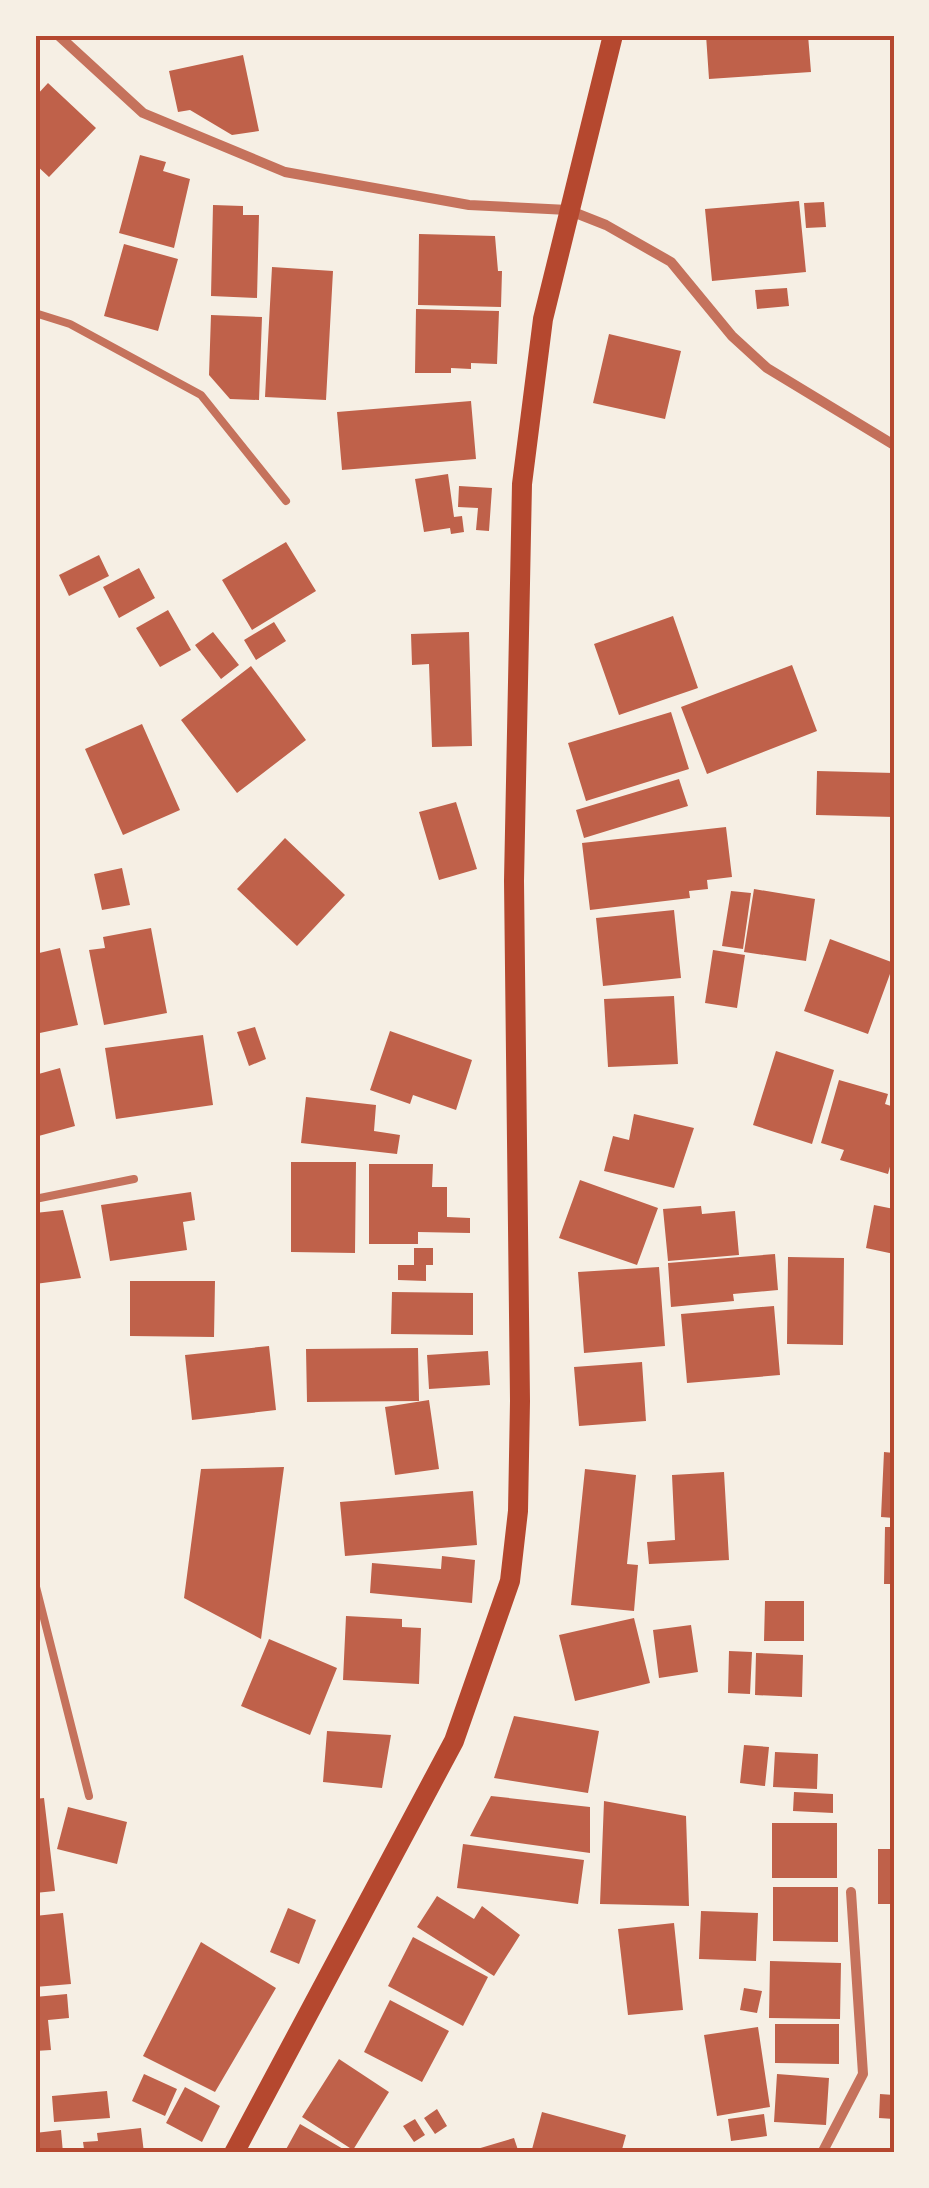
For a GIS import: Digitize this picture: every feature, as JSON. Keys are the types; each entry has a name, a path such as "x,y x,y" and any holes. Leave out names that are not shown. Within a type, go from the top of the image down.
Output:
{"main road":[{"path":"234,2153 454,1741 510,1580 518,1511 520,1402 514,881 522,484 543,319 614,35"}],"street":[{"path":"58,35 143,112 285,172 469,204 568,210 606,225 671,262 732,336 766,368 894,444"},
{"path":"822,2153 863,2074 852,1892"}],"lane":[{"path":"35,313 70,324 201,395 286,501"},
{"path":"35,1200 134,1179"},
{"path":"35,1584 89,1796"}],"building":[{"path":"706,35 808,35 811,72 709,79"},
{"path":"243,55 259,131 232,135 190,110 178,112 169,71"},
{"path":"48,83 96,128 49,177 35,164 35,97"},
{"path":"140,155 166,162 163,171 190,179 174,248 119,233"},
{"path":"799,201 806,272 712,281 705,209"},
{"path":"824,202 826,227 806,228 804,203"},
{"path":"213,205 243,206 243,215 259,215 257,298 211,296"},
{"path":"419,234 495,236 498,271 502,271 501,307 418,305"},
{"path":"124,244 178,259 158,331 104,316"},
{"path":"272,267 333,271 326,400 265,397"},
{"path":"787,288 789,306 757,309 755,290"},
{"path":"416,309 499,311 497,364 471,363 471,369 451,368 451,373 415,373"},
{"path":"211,315 262,317 259,400 230,399 209,375"},
{"path":"609,334 681,351 665,419 593,403"},
{"path":"471,401 476,459 342,470 337,412"},
{"path":"448,474 454,517 462,516 464,532 451,534 450,528 424,532 415,479"},
{"path":"459,486 492,488 489,531 476,530 478,508 458,507"},
{"path":"286,542 316,591 252,630 222,580"},
{"path":"99,555 109,576 69,596 59,575"},
{"path":"139,568 155,598 119,618 103,587"},
{"path":"168,610 191,650 160,667 136,628"},
{"path":"673,616 698,688 619,715 594,644"},
{"path":"274,622 286,641 256,660 244,640"},
{"path":"213,632 239,665 221,679 195,645"},
{"path":"469,632 472,746 432,747 429,664 412,665 411,634"},
{"path":"792,665 817,731 707,774 681,707"},
{"path":"251,666 306,740 237,793 181,720"},
{"path":"671,712 689,769 586,801 568,743"},
{"path":"142,724 180,810 123,835 85,749"},
{"path":"817,771 894,773 894,817 816,815"},
{"path":"679,779 688,806 584,838 576,810"},
{"path":"456,802 477,869 439,880 419,812"},
{"path":"726,827 732,877 707,880 708,889 689,891 690,898 590,910 582,843"},
{"path":"285,838 345,895 297,946 237,889"},
{"path":"122,868 130,905 102,910 94,874"},
{"path":"754,889 815,899 806,961 744,952"},
{"path":"731,891 751,893 743,949 722,946"},
{"path":"674,910 681,978 603,986 596,918"},
{"path":"151,928 167,1013 104,1025 89,950 105,948 103,937"},
{"path":"830,939 894,963 868,1034 804,1011"},
{"path":"60,948 78,1025 35,1034 35,954"},
{"path":"713,950 745,955 737,1008 705,1003"},
{"path":"674,996 678,1064 608,1067 604,999"},
{"path":"255,1027 266,1059 249,1066 237,1032"},
{"path":"390,1031 472,1060 456,1110 413,1095 410,1104 370,1090"},
{"path":"203,1035 213,1105 116,1119 105,1048"},
{"path":"776,1051 834,1070 812,1144 753,1125"},
{"path":"60,1068 75,1126 35,1137 35,1075"},
{"path":"839,1080 888,1094 885,1104 894,1107 894,1152 888,1174 840,1160 844,1150 821,1143"},
{"path":"306,1097 376,1105 374,1131 400,1135 397,1154 301,1143"},
{"path":"634,1114 694,1128 674,1188 604,1171 613,1136 629,1140"},
{"path":"291,1162 356,1162 355,1253 291,1252"},
{"path":"369,1164 433,1164 432,1187 447,1187 447,1217 470,1218 470,1233 418,1232 418,1244 369,1244"},
{"path":"580,1180 658,1208 637,1265 559,1238"},
{"path":"191,1192 195,1220 183,1222 187,1250 110,1261 101,1205"},
{"path":"874,1205 894,1209 894,1254 866,1248"},
{"path":"701,1206 702,1214 735,1211 739,1255 668,1261 663,1209"},
{"path":"63,1210 81,1278 35,1284 35,1213"},
{"path":"414,1248 433,1248 433,1265 426,1265 426,1281 398,1280 398,1265 414,1265"},
{"path":"775,1254 778,1290 733,1294 734,1301 671,1307 668,1263"},
{"path":"788,1257 844,1258 843,1345 787,1344"},
{"path":"659,1267 665,1346 584,1353 578,1272"},
{"path":"130,1281 215,1281 214,1337 130,1336"},
{"path":"392,1292 473,1293 473,1335 391,1334"},
{"path":"774,1306 780,1375 687,1383 681,1314"},
{"path":"269,1346 276,1410 192,1420 185,1355"},
{"path":"418,1348 419,1401 307,1402 306,1349"},
{"path":"488,1351 490,1385 429,1389 427,1355"},
{"path":"642,1362 646,1421 579,1426 574,1367"},
{"path":"429,1400 439,1469 395,1475 385,1407"},
{"path":"884,1452 894,1453 894,1518 881,1517"},
{"path":"284,1467 261,1639 184,1598 201,1469"},
{"path":"585,1469 636,1475 627,1564 638,1565 634,1611 571,1605"},
{"path":"724,1472 729,1560 649,1564 647,1542 675,1540 672,1475"},
{"path":"473,1491 477,1545 345,1556 340,1502"},
{"path":"885,1527 894,1527 894,1584 884,1584"},
{"path":"442,1556 475,1560 472,1603 370,1593 372,1563 441,1569"},
{"path":"765,1601 804,1601 804,1641 764,1641"},
{"path":"346,1616 402,1619 402,1627 421,1628 419,1684 343,1680"},
{"path":"634,1618 650,1683 575,1701 559,1635"},
{"path":"691,1625 698,1672 659,1678 653,1630"},
{"path":"269,1639 337,1668 310,1735 241,1706"},
{"path":"729,1651 752,1652 750,1694 728,1693"},
{"path":"756,1653 803,1655 802,1697 755,1695"},
{"path":"514,1716 599,1731 588,1793 494,1778"},
{"path":"327,1731 391,1735 382,1788 323,1782"},
{"path":"744,1745 769,1747 765,1786 740,1783"},
{"path":"775,1752 818,1754 817,1789 773,1787"},
{"path":"794,1792 833,1794 833,1813 793,1811"},
{"path":"491,1796 590,1807 590,1853 470,1836"},
{"path":"44,1798 55,1891 35,1893 35,1799"},
{"path":"604,1801 686,1816 689,1906 600,1904"},
{"path":"68,1807 127,1822 117,1864 57,1849"},
{"path":"772,1823 837,1823 837,1878 772,1878"},
{"path":"463,1844 584,1860 578,1904 457,1888"},
{"path":"878,1849 894,1849 894,1904 878,1904"},
{"path":"773,1887 838,1887 838,1942 773,1941"},
{"path":"437,1896 474,1919 482,1906 520,1935 494,1976 417,1927"},
{"path":"288,1908 316,1920 299,1964 270,1952"},
{"path":"701,1911 758,1913 756,1961 699,1959"},
{"path":"63,1913 71,1984 35,1987 35,1916"},
{"path":"674,1923 683,2010 628,2015 618,1929"},
{"path":"413,1937 488,1977 463,2026 388,1986"},
{"path":"201,1942 276,1988 215,2092 143,2056"},
{"path":"770,1961 841,1963 840,2019 769,2018"},
{"path":"744,1988 762,1991 757,2013 740,2010"},
{"path":"67,1994 69,2018 48,2020 51,2050 35,2051 35,1997"},
{"path":"390,2000 449,2031 422,2082 364,2052"},
{"path":"775,2024 839,2024 839,2064 775,2063"},
{"path":"758,2027 770,2107 717,2116 704,2035"},
{"path":"339,2059 389,2092 353,2150 302,2117"},
{"path":"144,2074 177,2089 165,2116 132,2101"},
{"path":"777,2074 829,2078 826,2125 774,2122"},
{"path":"185,2087 220,2106 202,2142 166,2123"},
{"path":"107,2091 110,2118 54,2122 52,2096"},
{"path":"880,2094 894,2095 894,2119 879,2118"},
{"path":"437,2109 447,2126 435,2134 424,2118"},
{"path":"542,2112 626,2135 621,2153 531,2153"},
{"path":"764,2114 767,2136 731,2141 728,2119"},
{"path":"415,2119 425,2135 414,2142 403,2126"},
{"path":"300,2124 350,2153 284,2153"},
{"path":"141,2128 144,2153 70,2153 84,2149 83,2142 98,2141 97,2133"},
{"path":"61,2130 63,2153 35,2153 35,2133"},
{"path":"514,2138 519,2153 467,2153 467,2152"}]}
